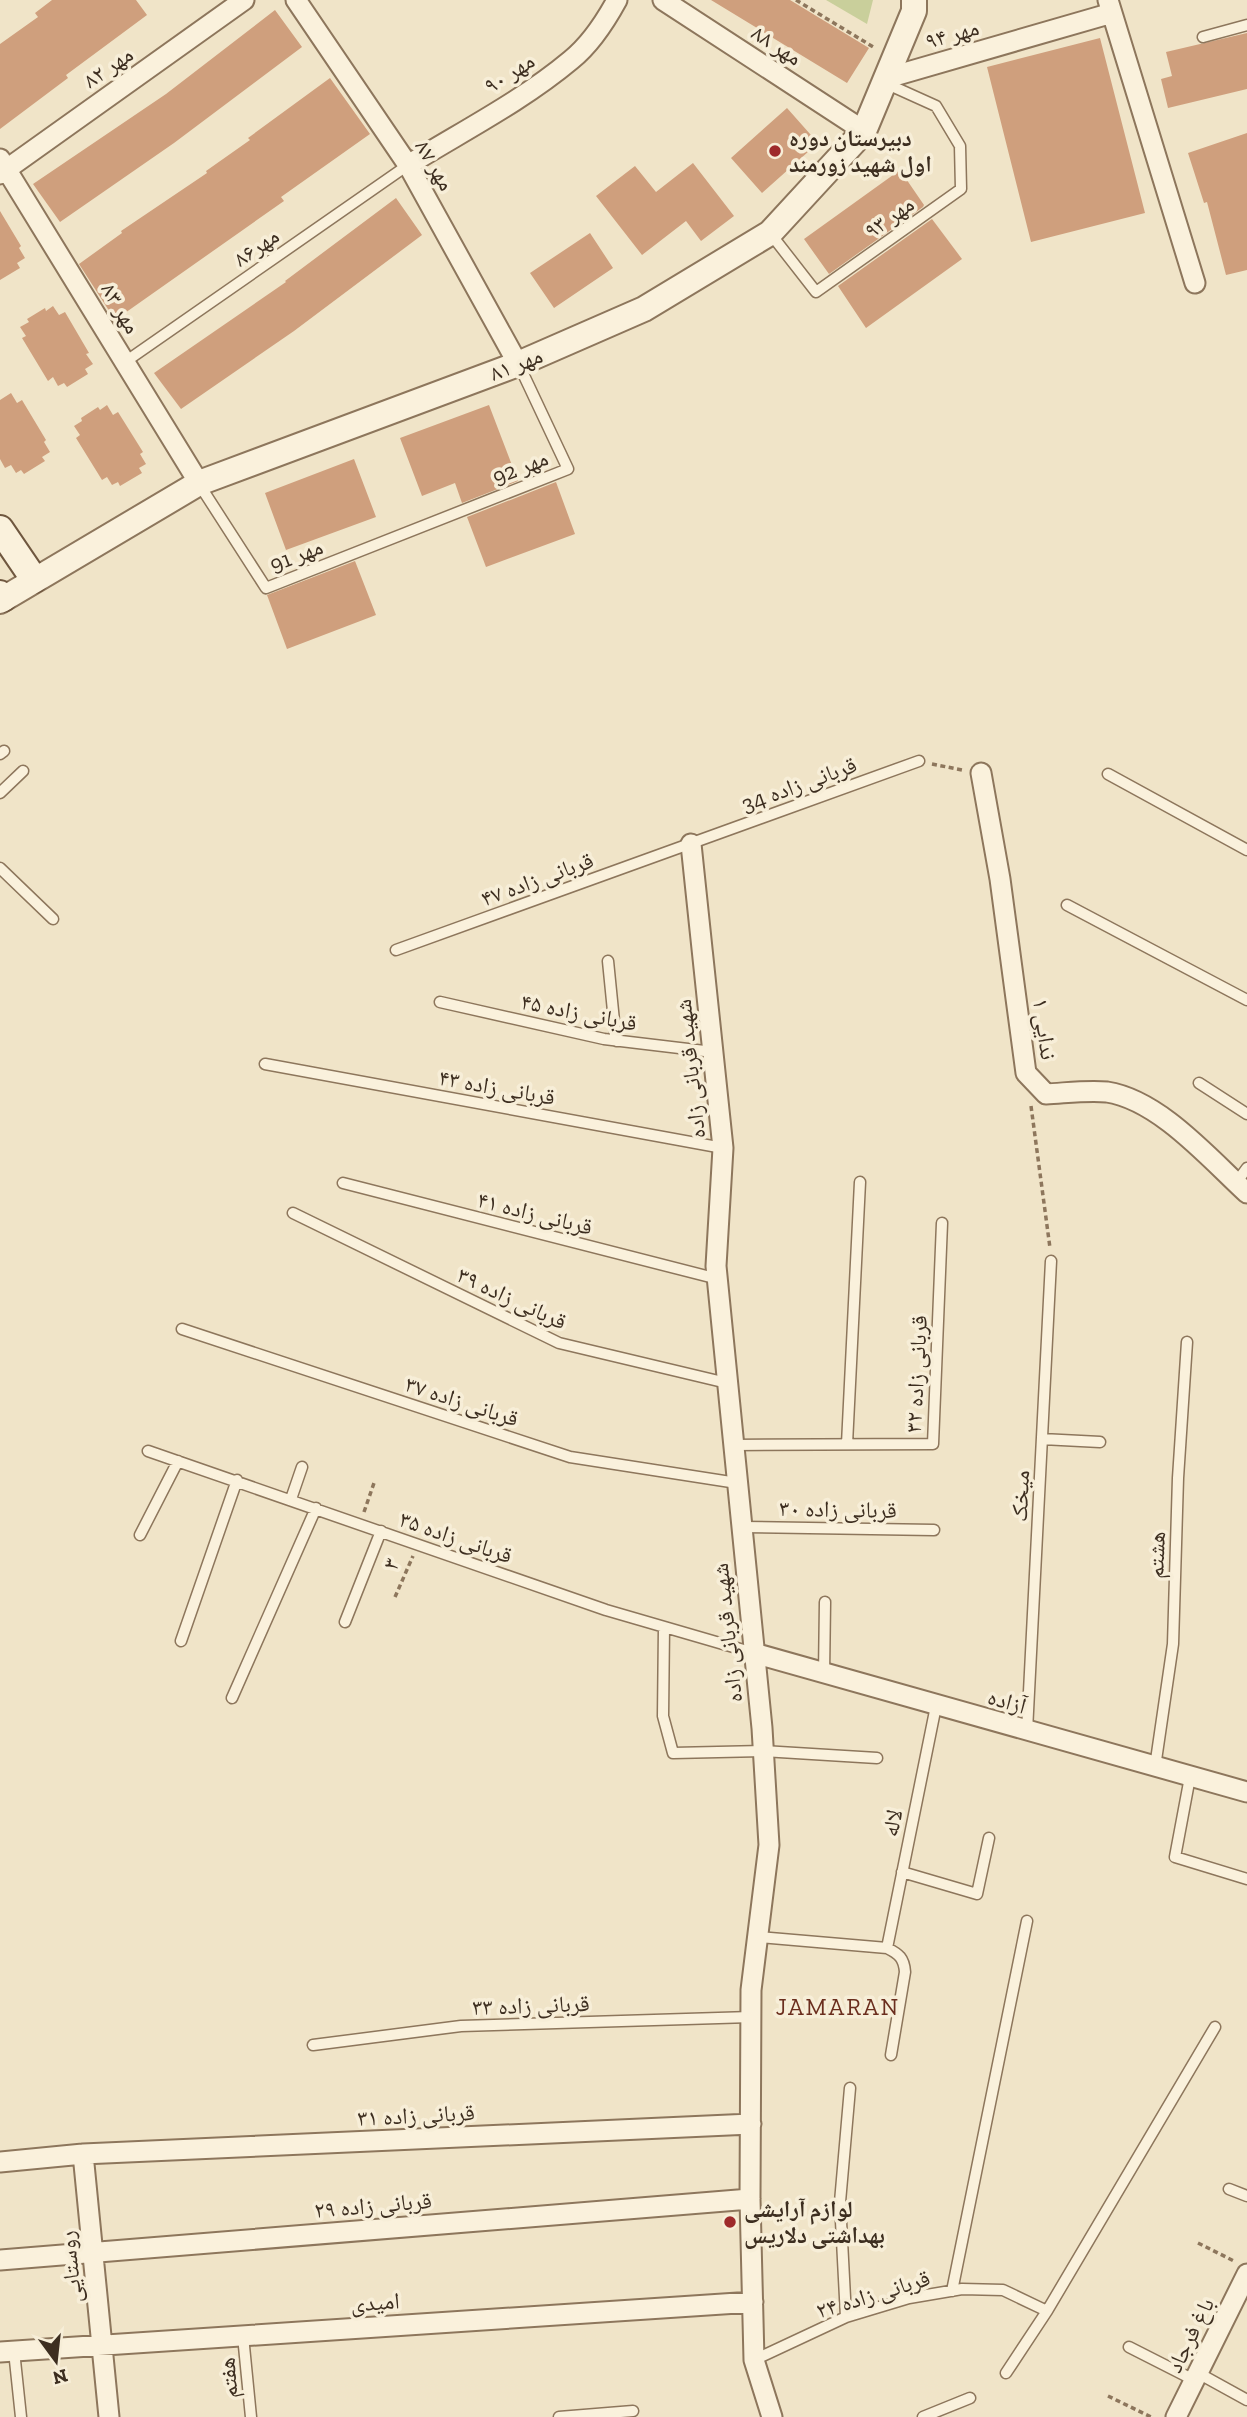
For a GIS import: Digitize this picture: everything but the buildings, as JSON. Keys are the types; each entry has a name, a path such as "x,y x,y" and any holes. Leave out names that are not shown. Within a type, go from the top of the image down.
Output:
{"main road":[{"path":"0,529 34,579"}],"street":[{"name":"مهر ۸۲","path":"3,167 244,0"},
{"name":"مهر ۸۷","path":"296,0 408,165 518,364"},
{"name":"مهر ۹۰","path":"408,165 534,87 573,59 602,26 617,0"},
{"name":"مهر ۸۸","path":"663,0 864,131"},
{"name":"مهر ۸۱","path":"1,597 199,483 518,364 644,309 770,233 864,131 914,11 914,0"},
{"name":"مهر ۹۴","path":"886,80 1110,7"},
{"path":"1110,7 1195,283"},
{"name":"مهر ۸۳","path":"3,167 199,483"},
{"name":"ندایی ۱","path":"981,773 1000,879 1026,1073 1046,1094 1107,1092 1142,1104 1243,1181"},
{"name":"شهید قربانی زاده","path":"691,844 723,1148 716,1266 763,1751 769,1844 751,1990 750,2199 754,2360 772,2417"},
{"name":"آزاده","path":"754,1653 1247,1792"},
{"name":"قربانی زاده ۳۱","path":"0,2162 83,2154 751,2124"},
{"name":"روستایی","path":"83,2154 109,2417"},
{"name":"قربانی زاده ۲۹","path":"0,2260 750,2199"},
{"name":"باغ فرجاد","path":"1176,2417 1196,2376 1241,2303 1241,2268"},
{"name":"امیدی","path":"7,2351 753,2302"}],"lane":[{"path":"1203,37 1247,25"},
{"name":"مهر ۹۳","path":"770,233 816,292 961,189 960,146 936,106 886,80"},
{"name":"مهر۸۶","path":"125,362 408,165"},
{"name":"مهر 92","path":"417,528 568,469 518,364"},
{"name":"مهر 91","path":"199,483 266,588 417,528"},
{"name":"قربانی زاده 34","path":"691,844 919,761"},
{"path":"0,793 23,771"},
{"path":"1108,774 1247,849"},
{"name":"قربانی زاده ۴۷","path":"396,950 691,844"},
{"path":"0,868 53,919"},
{"path":"1068,905 1247,1000"},
{"path":"608,961 616,1041"},
{"name":"قربانی زاده ۴۵","path":"440,1002 616,1041 713,1052"},
{"name":"قربانی زاده ۴۳","path":"265,1064 723,1148"},
{"path":"1199,1083 1247,1115"},
{"path":"847,1444 860,1182"},
{"name":"قربانی زاده ۴۱","path":"343,1183 718,1279"},
{"name":"قربانی زاده ۳۹","path":"293,1213 559,1343 727,1383"},
{"name":"قربانی زاده ۳۲","path":"733,1445 933,1444 942,1223"},
{"name":"میخک","path":"1027,1732 1051,1261"},
{"name":"قربانی زاده ۳۷","path":"182,1329 570,1457 737,1483"},
{"name":"هشتم","path":"1154,1767 1173,1644 1178,1478 1187,1342"},
{"path":"1042,1439 1100,1442"},
{"name":"قربانی زاده ۳۵","path":"148,1451 606,1610 754,1653"},
{"path":"140,1535 178,1461"},
{"path":"290,1499 302,1467"},
{"path":"181,1641 237,1480"},
{"path":"232,1698 316,1508"},
{"name":"قربانی زاده ۳۰","path":"741,1527 934,1530"},
{"path":"345,1622 381,1531"},
{"path":"824,1674 825,1602"},
{"path":"664,1627 663,1716 673,1753 763,1751 877,1758"},
{"name":"لاله","path":"887,1948 936,1706"},
{"path":"1190,1777 1175,1857 1247,1879"},
{"path":"902,1872 977,1894 989,1838"},
{"path":"952,2291 1027,1921"},
{"path":"758,1937 887,1948 898,1954 904,1962 905,1972 891,2055"},
{"name":"قربانی زاده ۳۳","path":"313,2045 461,2026 751,2017"},
{"path":"1006,2373 1047,2311 1214,2027"},
{"path":"846,2318 840,2202 849,2088"},
{"path":"1229,2189 1247,2196"},
{"name":"قربانی زاده ۲۴","path":"754,2360 846,2318 909,2298 952,2291 1003,2290 1047,2311"},
{"name":"هفتم","path":"243,2336 251,2417"},
{"path":"1129,2347 1247,2400"},
{"path":"7,2351 21,2417"},
{"path":"923,2417 970,2398"},
{"path":"559,2417 633,2411"}],"path":[{"path":"798,1 884,53"},
{"path":"919,761 981,773"},
{"path":"1026,1073 1051,1261"},
{"path":"360,1524 373,1483"},
{"name":"۳","path":"395,1597 418,1544"},
{"path":"1198,2243 1241,2268"},
{"path":"1108,2396 1151,2417"}],"green space":[{"path":"826,0 873,0 867,24"}],"place":[{"name":"دبیرستان دوره اول شهید زورمند","path":"775,151"},
{"name":"لوازم آرایشی بهداشتی دلاریس","path":"730,2222"}],"district":[{"name":"JAMARAN","path":"838,2007"}]}
